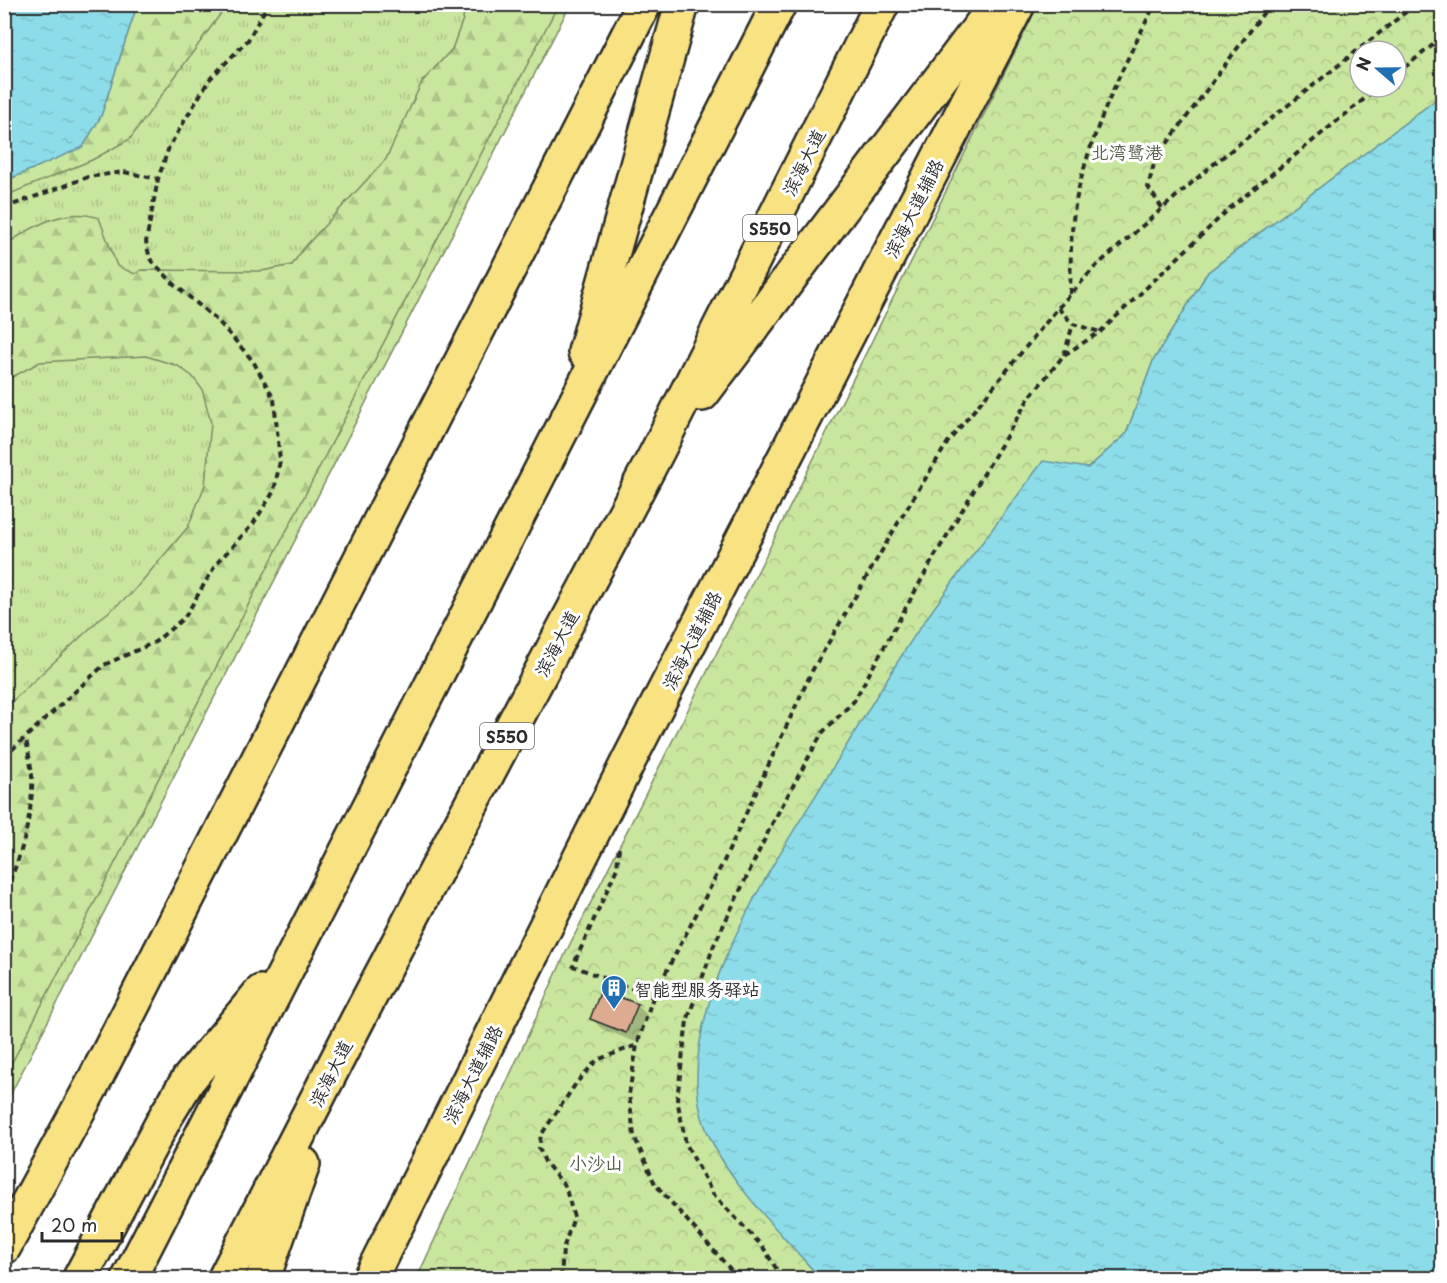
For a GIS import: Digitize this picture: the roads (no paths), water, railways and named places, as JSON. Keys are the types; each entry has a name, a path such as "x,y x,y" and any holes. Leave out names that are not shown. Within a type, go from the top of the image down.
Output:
{"main road":[{"path":"4,1247 91,1087 644,4"},
{"path":"563,428 622,226 682,4"},
{"path":"132,1274 779,4"},
{"name":"滨海大道","path":"225,1278 357,1021 657,452 882,4"},
{"path":"657,452 927,100 997,4"},
{"name":"滨海大道辅路","path":"370,1278 623,771 1018,4"},
{"path":"80,1278 166,1116 188,1080 278,971 310,925"},
{"path":"263,1278 338,1064 357,1021"}],"water":[{"path":"5,4 137,5 101,116 83,147 5,181"},
{"path":"1442,95 1442,1278 820,1278 736,1181 710,1138 702,1117 697,1075 702,1030 715,984 734,938 757,893 915,635 1043,461 1088,468 1126,434 1153,361 1208,272"}],"place":[{"name":"智能型服务驿站","path":"614,1011"}],"park label":[{"name":"北湾鹭港","path":"1127,151"},
{"name":"小沙山","path":"596,1162"}]}
